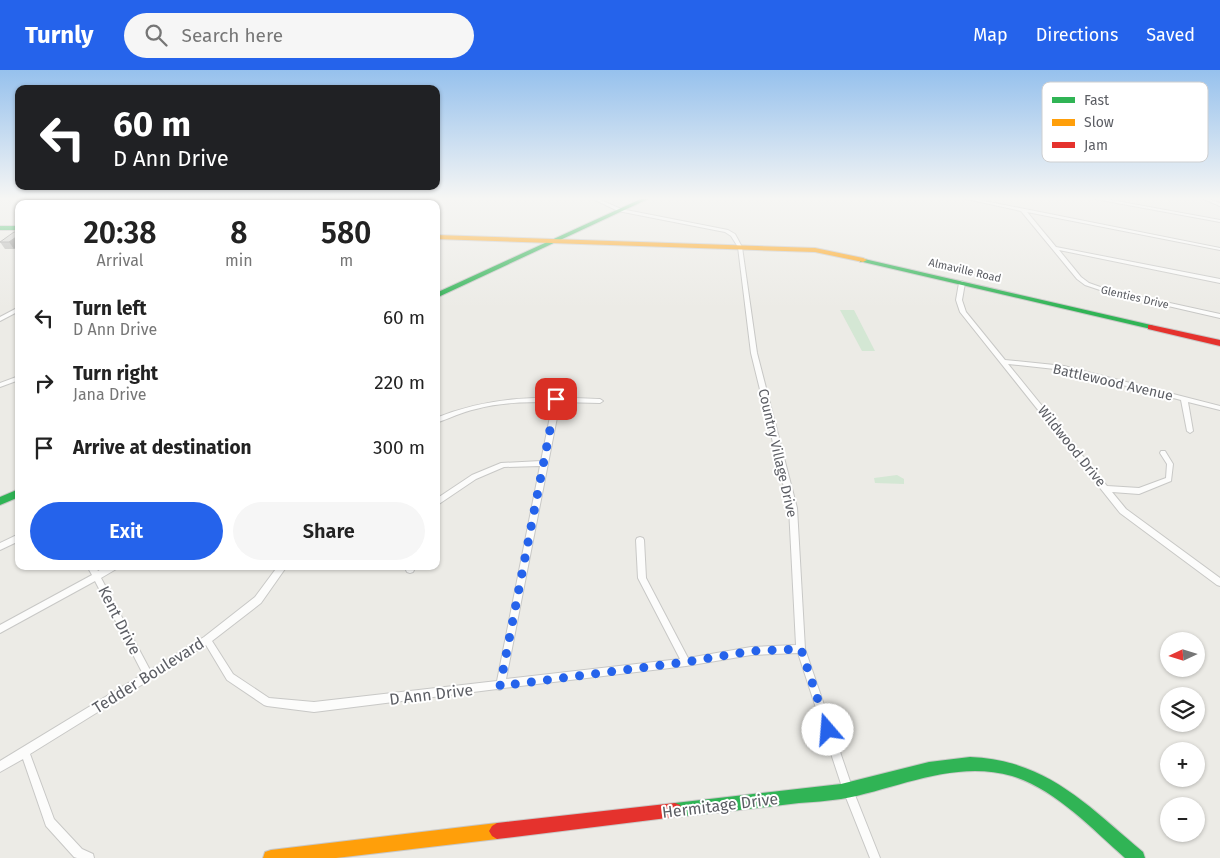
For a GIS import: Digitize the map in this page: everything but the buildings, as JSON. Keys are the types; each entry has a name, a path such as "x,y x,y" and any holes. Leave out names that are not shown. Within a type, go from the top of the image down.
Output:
{"street":[{"path":"440,294 566,235"},
{"path":"732,235 740,246"},
{"name":"Glenties Drive","path":"1043,235 1079,278 1095,288 1220,316"},
{"path":"1148,235 1220,249"},
{"name":"Almaville Road","path":"440,237 815,250 962,282 1220,343"},
{"name":"Country Village Drive","path":"740,246 754,353 793,508 801,649 848,790 875,858"},
{"path":"1054,248 1220,281"},
{"name":"Wildwood Drive","path":"962,282 959,300 963,312 1123,511 1220,582"},
{"path":"0,319 15,311"},
{"name":"Battlewood Avenue","path":"1004,362 1064,368 1220,408"},
{"path":"0,385 15,379"},
{"path":"500,686 556,399"},
{"path":"440,419 453,413 497,401 556,399 600,401"},
{"path":"1184,399 1190,431"},
{"path":"1107,489 1140,491 1169,480 1170,464 1164,453"},
{"path":"440,500 474,477 503,464 544,463"},
{"path":"0,501 15,494"},
{"path":"0,547 15,540"},
{"path":"640,540 642,578 686,662"},
{"name":"Kent Drive","path":"93,570 148,675"},
{"path":"0,629 108,570"},
{"name":"Tedder Boulevard","path":"0,767 207,640 258,600 280,570"},
{"name":"D Ann Drive","path":"207,640 230,677 267,702 314,707 500,686 686,662 752,651 801,649"},
{"path":"25,752 50,822 78,853 89,858"},
{"name":"Hermitage Drive","path":"271,858 347,853 848,790 933,769 985,763 1012,768 1052,789 1137,858"}],"green space":[{"path":"840,310 854,310 875,351 862,351"},
{"path":"897,475 904,479 904,484 875,483 874,478"}],"traffic: fast":[{"path":"440,294 568,235"},
{"path":"863,260 1151,327"},
{"path":"0,501 15,495"},
{"path":"675,810 848,790 929,769 949,766 990,765 1011,769 1045,784 1078,807 1137,858"}],"traffic: slow":[{"path":"440,237 815,250 863,260"},
{"path":"271,858 497,831"}],"traffic: jam":[{"path":"1151,327 1220,343"},
{"path":"497,831 675,810"}],"route":[{"path":"556,399 500,686 686,662 752,651 801,649 828,730"}]}
